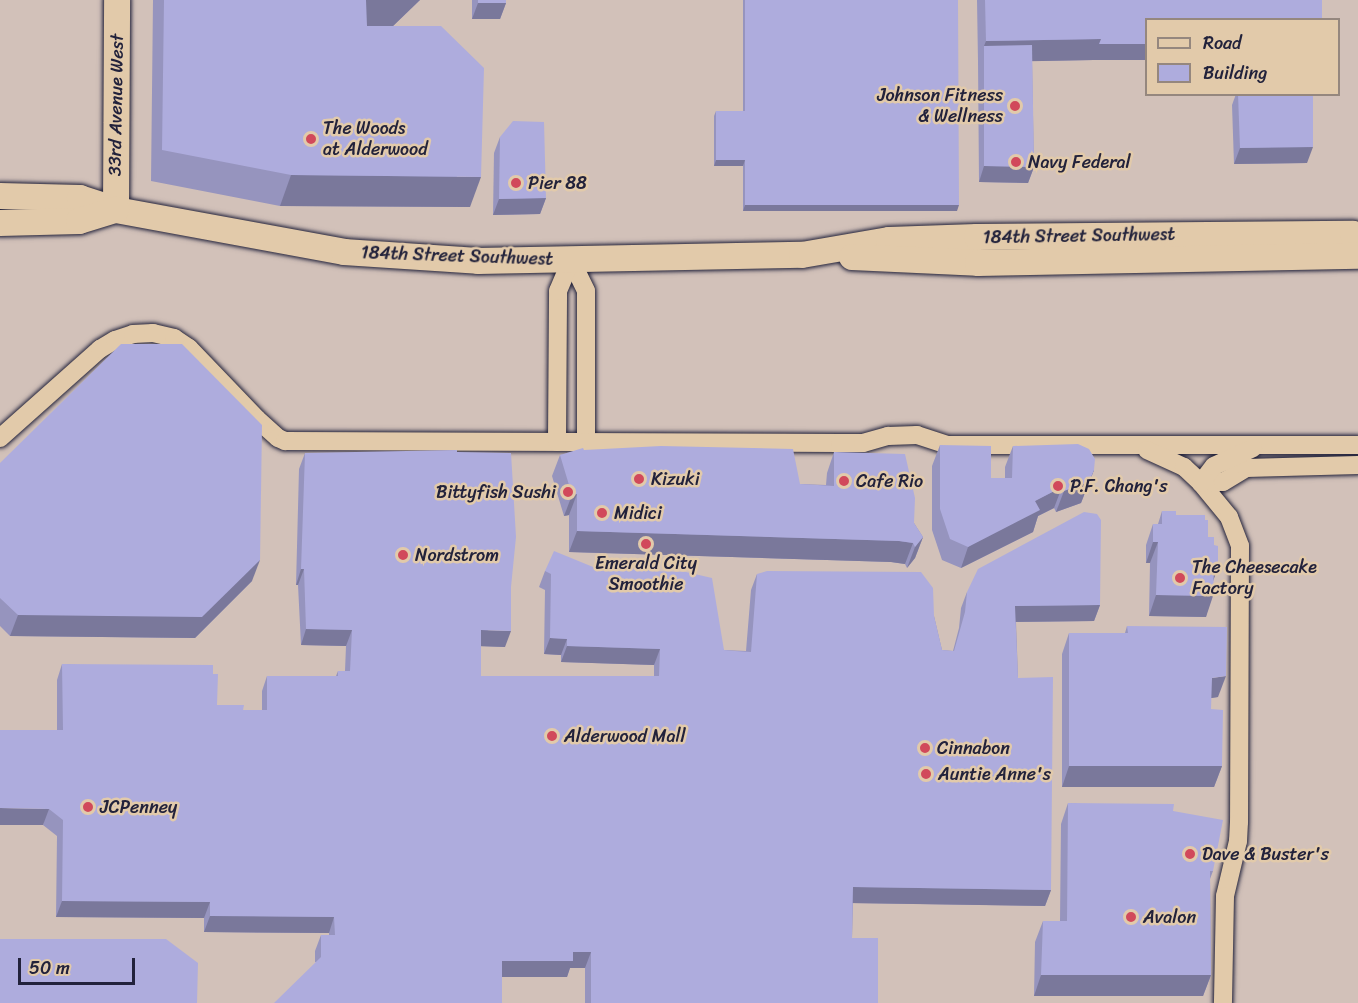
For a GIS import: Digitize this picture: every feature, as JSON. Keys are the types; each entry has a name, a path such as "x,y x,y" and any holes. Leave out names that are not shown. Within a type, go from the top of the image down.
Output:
{"main road":[{"name":"33rd Avenue West","path":"116,210 117,0"},
{"name":"184th Street Southwest","path":"0,196 80,198 116,210 344,252 478,261 802,255 978,263 1358,256"},
{"name":"184th Street Southwest","path":"0,223 79,221 116,210"},
{"name":"184th Street Southwest","path":"802,255 890,240 1341,234 1358,236"},
{"path":"978,263 990,250 1032,249 1040,237 1052,249 1075,250 1096,261"}],"street":[{"path":"570,260 586,291 586,442"},
{"path":"557,442 558,291 570,260"},
{"path":"0,438 100,350 116,340 133,334 153,333 174,338 189,348 257,419 278,438 285,441 863,443 888,436 917,435 948,444 1138,447 1358,445"},
{"path":"1202,483 1214,466 1260,445"},
{"path":"1138,447 1184,467 1202,483 1229,517 1240,546 1239,822 1226,896 1223,1003"},
{"path":"1202,483 1223,482 1246,468 1358,465"}],"building":[{"name":"The Woods at Alderwood","path":"164,0 366,0 367,26 441,26 484,68 481,177 291,175 162,150"},
{"path":"478,0 506,0 506,3 478,3"},
{"path":"745,0 958,0 959,205 745,205 745,160 716,160 716,111 745,111"},
{"path":"985,0 1101,0 1101,39 986,41"},
{"path":"1101,0 1322,0 1322,18 1145,18 1145,44 1099,44"},
{"path":"1032,45 1034,167 984,166 984,46"},
{"path":"1238,96 1313,96 1313,147 1240,148"},
{"name":"Pier 88","path":"513,121 544,122 546,198 499,199 500,137"},
{"path":"121,344 182,344 262,425 260,560 202,617 18,615 0,598 0,463"},
{"path":"1078,444 1089,449 1095,459 1094,470 1089,482 1064,491 1062,487 1035,501 1040,510 968,547 950,539 940,509 940,445 991,446 991,478 1012,478 1013,446"},
{"path":"661,446 793,449 800,484 834,486 834,452 905,454 915,498 914,523 923,537 915,547 913,543 899,541 577,531 577,494 572,495 560,455 583,448 584,450"},
{"name":"Alderwood Mall","path":"457,450 457,452 511,453 516,537 511,587 511,631 481,630 481,676 659,676 660,649 567,646 567,639 550,638 551,574 545,571 554,551 598,569 649,567 649,571 686,572 712,578 724,650 751,652 757,574 767,571 921,572 933,588 934,616 942,650 954,651 965,612 967,592 978,569 1084,512 1097,514 1101,520 1100,605 1015,606 1018,678 1053,677 1051,890 853,887 852,938 878,938 878,1003 591,1003 591,952 573,952 573,961 502,961 502,1003 274,1003 321,957 321,935 335,935 334,917 210,916 210,902 62,901 63,820 49,809 0,808 0,730 63,730 62,664 213,665 213,674 218,674 217,705 244,705 243,710 267,710 267,676 338,676 338,671 350,671 352,630 306,629 304,569 301,569 305,453"},
{"name":"The Cheesecake Factory","path":"1162,511 1176,511 1176,515 1205,515 1205,520 1208,520 1208,537 1214,537 1214,545 1218,546 1218,568 1214,568 1213,596 1156,595 1158,542 1153,542 1153,524 1162,524"},
{"path":"1127,626 1227,627 1226,676 1212,678 1211,709 1223,710 1222,766 1069,766 1069,633 1128,633"},
{"name":"Avalon","path":"1068,803 1174,804 1173,811 1223,820 1213,871 1210,871 1211,975 1041,975 1043,921 1067,921"},
{"path":"0,939 166,939 198,963 197,1003 0,1003"}],"place":[{"name":"Johnson Fitness & Wellness","path":"1015,106"},
{"name":"The Woods at Alderwood","path":"311,139"},
{"name":"Navy Federal","path":"1016,162"},
{"name":"Pier 88","path":"516,183"},
{"name":"Kizuki","path":"639,479"},
{"name":"Cafe Rio","path":"844,481"},
{"name":"P.F. Chang's","path":"1058,486"},
{"name":"Bittyfish Sushi","path":"568,492"},
{"name":"Midici","path":"602,513"},
{"name":"Emerald City Smoothie","path":"646,544"},
{"name":"Nordstrom","path":"403,555"},
{"name":"The Cheesecake Factory","path":"1180,578"},
{"name":"Alderwood Mall","path":"552,736"},
{"name":"Cinnabon","path":"925,748"},
{"name":"Auntie Anne's","path":"926,774"},
{"name":"JCPenney","path":"88,807"},
{"name":"Dave & Buster's","path":"1190,854"},
{"name":"Avalon","path":"1131,917"}]}
